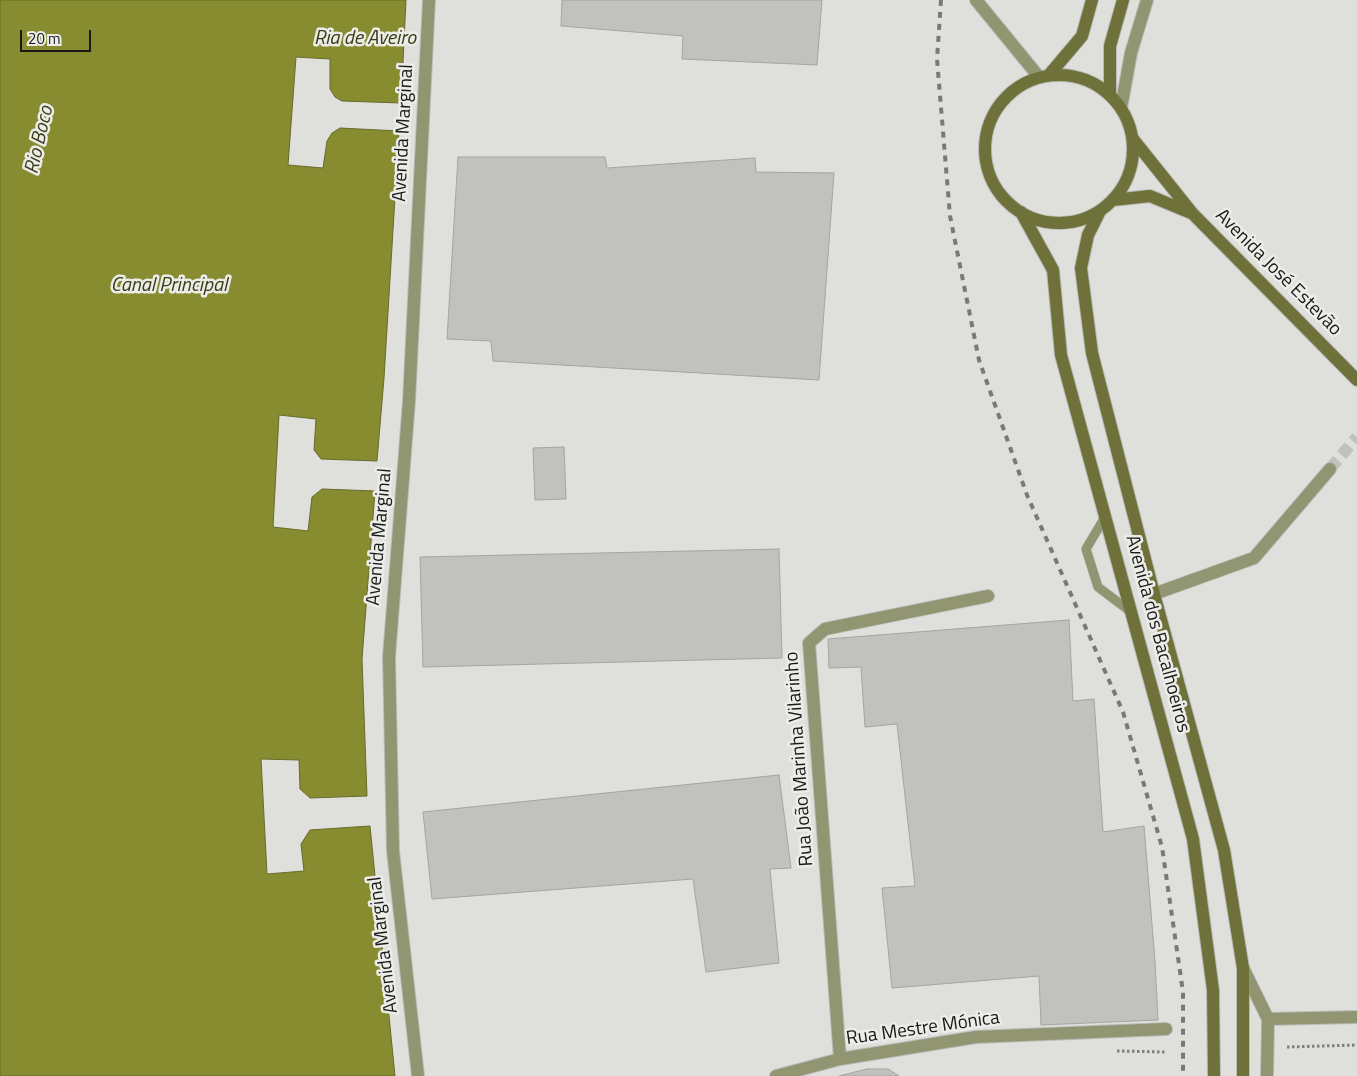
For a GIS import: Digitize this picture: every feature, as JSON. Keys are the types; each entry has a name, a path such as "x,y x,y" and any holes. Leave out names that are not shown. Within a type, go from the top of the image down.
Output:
{"main road":[{"name":"Avenida dos Bacalhoeiros","path":"1044,76 1082,36 1092,0"},
{"path":"1110,95 1110,46 1123,0"},
{"name":"Avenida dos Bacalhoeiros","path":"1065,74 1082,78 1098,85 1110,95 1121,108 1129,122 1133,138 1130,172 1123,187 1113,200 1100,211 1085,218 1069,222 1052,223 1036,220 1008,202 998,190 990,175 985,159 985,142 988,126 995,110 1005,97 1018,86 1044,76 1065,74"},
{"name":"Avenida José Estevão","path":"1133,138 1193,214 1357,380"},
{"path":"1113,200 1150,196 1193,214"},
{"name":"Avenida dos Bacalhoeiros","path":"1100,211 1088,235 1081,268 1092,353 1154,594 1224,850 1243,968 1243,1076"},
{"name":"Avenida dos Bacalhoeiros","path":"1021,212 1053,270 1061,354 1193,839 1213,990 1214,1076"}],"street":[{"name":"Avenida Marginal","path":"418,1076 392,851 389,658 409,401 429,0"},
{"path":"976,0 1044,76"},
{"path":"1121,108 1131,53 1147,0"},
{"path":"1154,594 1254,558 1330,469"},
{"name":"Rua João Marinha Vilarinho","path":"840,1059 809,643 825,629 988,596"},
{"path":"1243,968 1268,1019 1267,1076"},
{"path":"1268,1019 1357,1017"},
{"name":"Rua Mestre Mónica","path":"776,1076 840,1059 976,1037 1166,1029"}],"lane":[{"path":"1105,516 1086,549 1098,587 1131,612"}],"path":[{"path":"1287,1047 1357,1045"}],"water":[{"name":"Canal Principal","path":"0,0 406,0 401,103 342,101 335,97 330,89 330,59 296,57 288,165 323,168 327,141 332,133 340,128 399,131 377,461 321,459 314,450 316,419 279,415 273,527 308,531 312,497 322,489 375,491 362,659 367,796 310,798 300,789 299,760 261,759 267,874 304,871 301,844 310,830 370,826 395,1076 0,1076"}],"building":[{"path":"562,0 822,0 817,65 682,59 683,36 561,26"},
{"path":"458,157 605,157 607,168 755,158 756,172 834,173 819,380 493,361 491,341 447,339"},
{"path":"564,447 566,499 535,500 533,448"},
{"path":"779,549 782,658 423,667 420,557"},
{"path":"1069,620 1073,701 1094,699 1103,832 1144,826 1158,1020 1041,1025 1039,976 892,988 882,888 915,886 897,724 865,727 861,667 829,668 828,639"},
{"path":"779,775 791,868 770,869 779,963 706,972 693,879 432,899 423,812"},
{"path":"867,1069 888,1069 899,1076 839,1076"}],"tunnel":[{"path":"1330,469 1357,437"}],"railway":[{"path":"941,0 937,59 950,216 979,360 1027,495 1123,712 1162,847 1183,992 1183,1076"}],"water label":[{"name":"Ria de Aveiro","path":"365,39"},
{"name":"Rio Boco","path":"40,140"}]}
